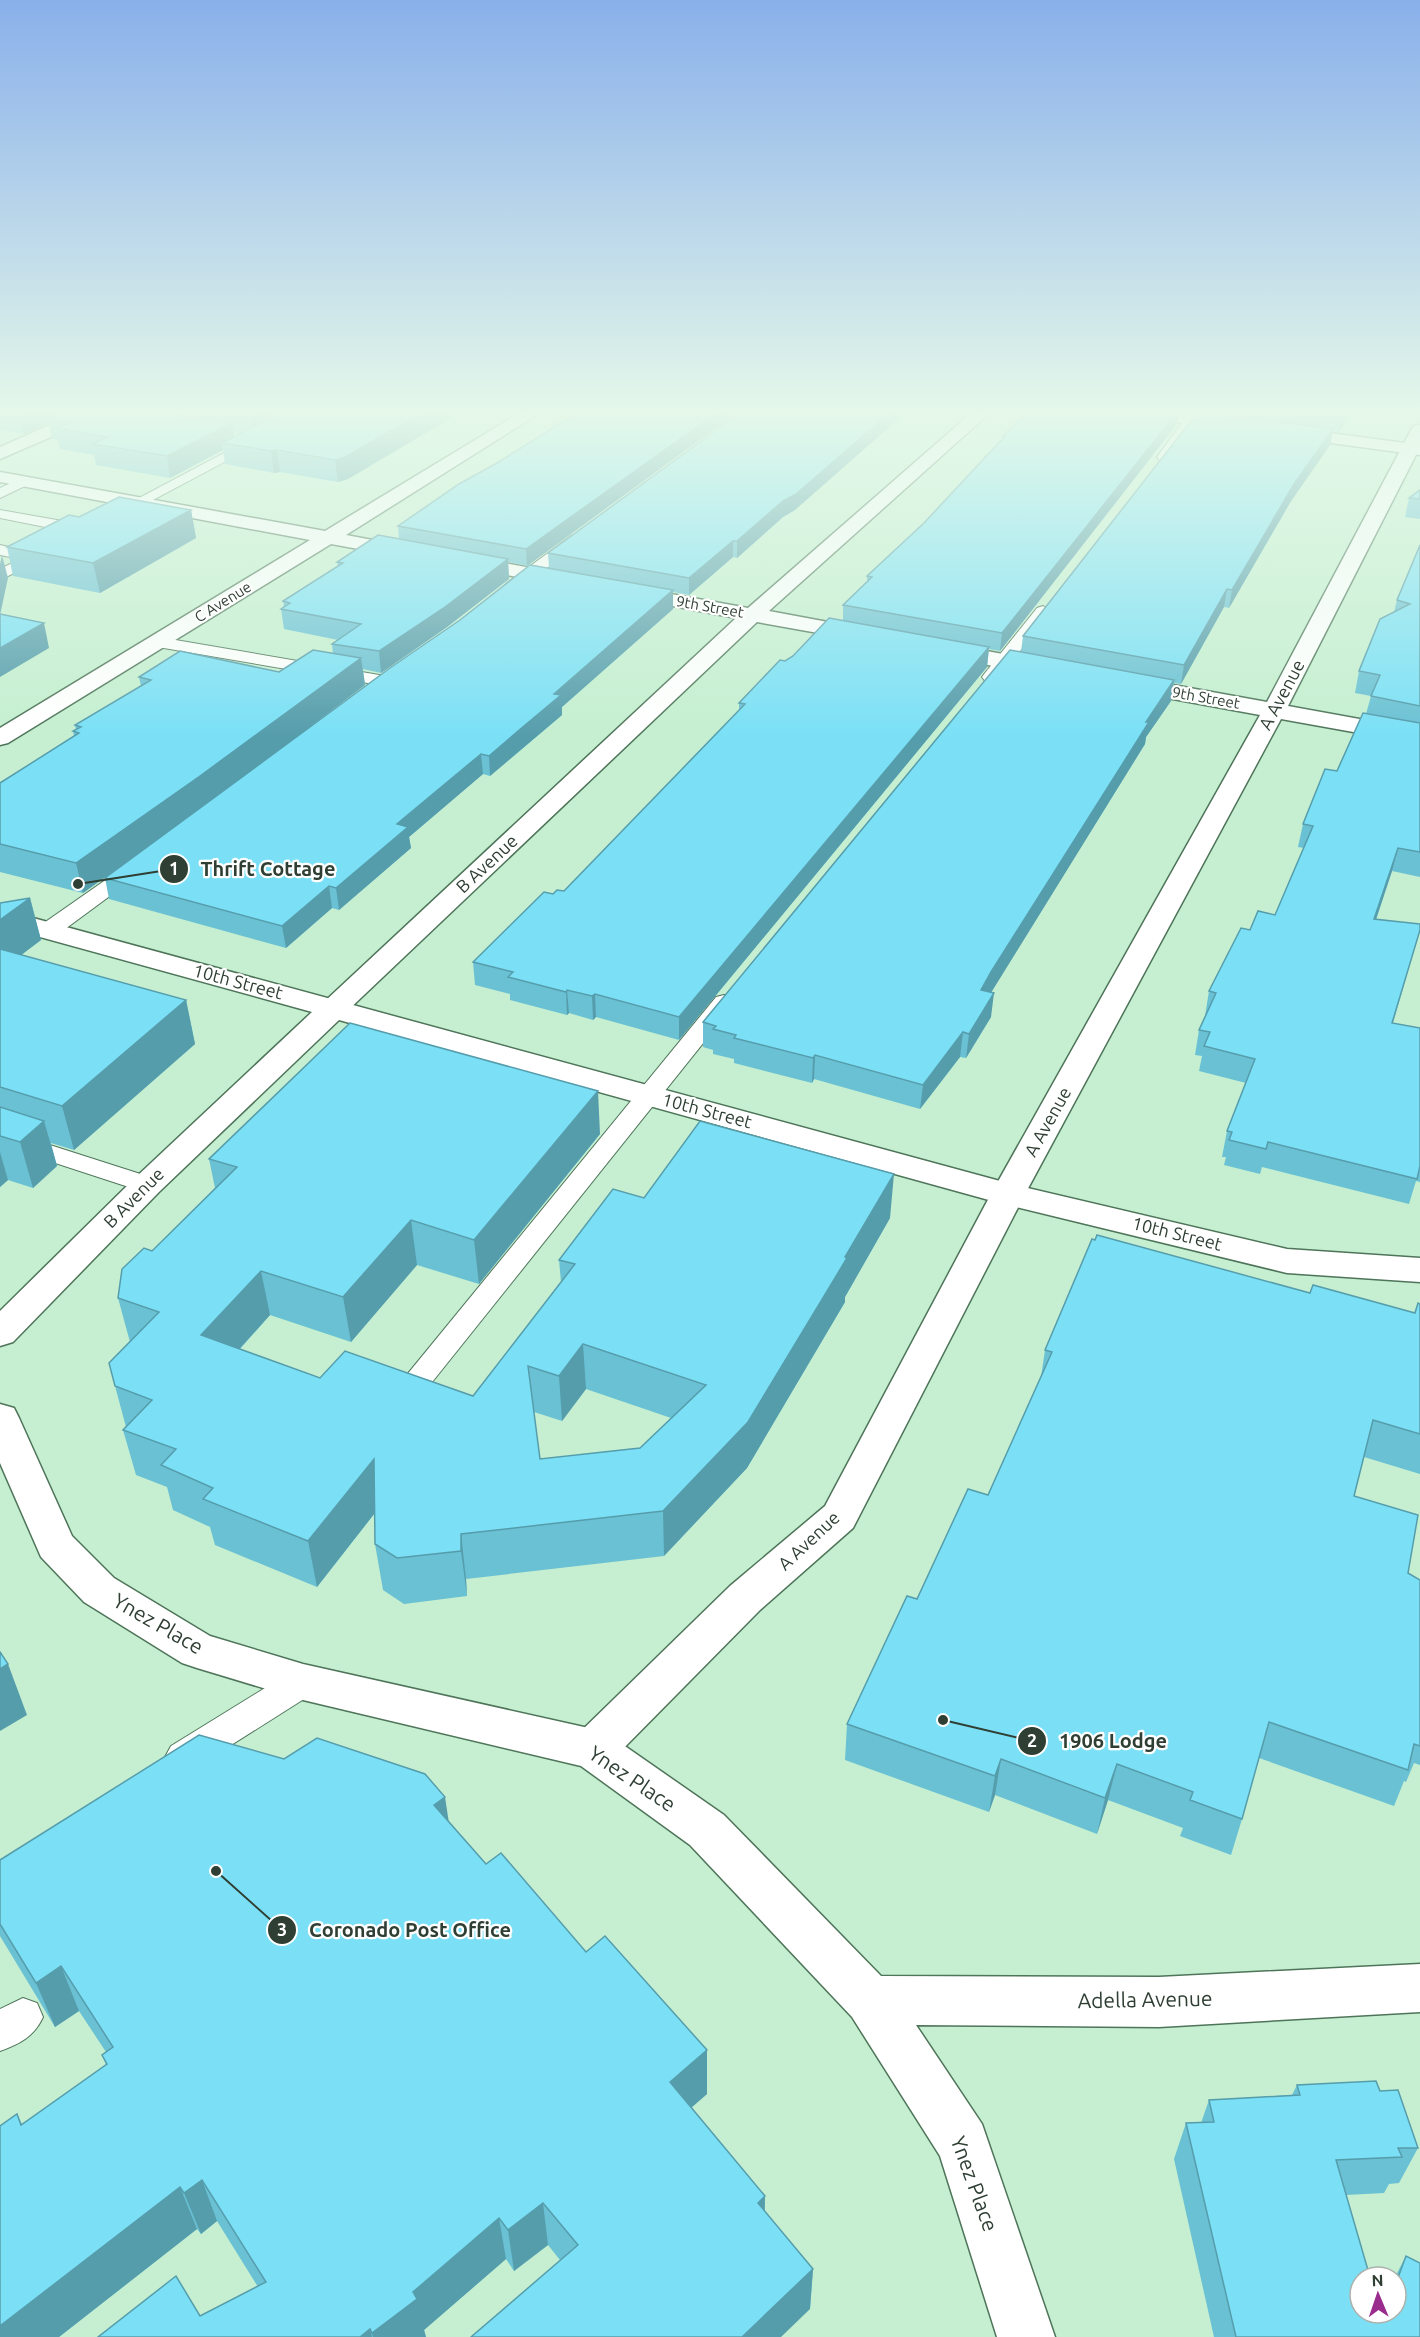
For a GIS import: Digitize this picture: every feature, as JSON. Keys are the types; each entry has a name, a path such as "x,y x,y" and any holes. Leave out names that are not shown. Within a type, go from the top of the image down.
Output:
{"main road":[{"path":"226,518 427,555"},
{"name":"C Avenue","path":"0,738 359,518"},
{"name":"B Avenue","path":"0,1333 147,1185 334,1008 752,615 862,518"},
{"name":"A Avenue","path":"593,1749 745,1598 839,1517 1008,1194 1275,711 1377,518"},
{"path":"450,559 587,585"},
{"name":"9th Street","path":"611,589 878,638"},
{"path":"924,646 1063,672"},
{"name":"9th Street","path":"1110,680 1420,737"},
{"name":"10th Street","path":"0,917 1008,1194 1287,1261 1420,1270"},
{"name":"Ynez Place","path":"0,1418 56,1546 99,1590 197,1650 303,1682 593,1749 706,1830 870,2000 963,2143 1026,2337"},
{"name":"Adella Avenue","path":"870,2000 1158,2002 1412,1994"}],"lane":[{"path":"22,518 86,530"},
{"path":"0,575 109,518"},
{"path":"501,596 594,526"},
{"path":"0,550 34,557"},
{"path":"981,689 1056,595"},
{"path":"158,642 390,678 366,696"},
{"path":"49,930 146,860"},
{"path":"411,1389 739,984"},
{"path":"0,1137 147,1185"},
{"path":"151,1777 303,1682"}],"building":[{"path":"63,518 176,518 93,563 7,547"},
{"path":"410,518 569,518 526,549 398,526"},
{"path":"596,518 763,518 689,578 548,553"},
{"path":"929,518 1093,518 1002,633 843,605 872,577 867,576"},
{"path":"1115,518 1274,518 1232,590 1227,589 1184,665 1023,636"},
{"path":"378,535 508,559 445,607 379,651 332,644 361,624 281,609 290,603 283,601 343,563 337,562"},
{"path":"1420,545 1420,706 1371,696 1380,675 1359,671 1380,619 1410,604 1397,600"},
{"path":"530,565 673,590 554,694 561,695 489,756 481,754 397,824 408,827 336,888 329,886 282,926 105,878 390,668 460,620"},
{"path":"0,614 44,623 0,648"},
{"path":"829,618 989,647 679,1017 595,994 592,996 567,990 566,992 508,977 513,972 473,962 544,892 553,894 557,890 564,891 745,704 739,703 780,660 785,661 793,656"},
{"path":"313,650 361,658 76,863 0,844 0,783 79,733 73,731 81,727 75,725 151,680 139,677 180,651 279,672"},
{"path":"1010,650 1174,680 991,972 981,990 994,993 969,1034 963,1032 923,1085 815,1055 813,1058 734,1038 736,1035 713,1029 716,1026 703,1022"},
{"path":"1363,713 1420,723 1420,852 1398,848 1374,919 1420,924 1392,1023 1420,1028 1420,1166 1417,1179 1268,1142 1266,1149 1229,1140 1232,1132 1227,1131 1255,1059 1204,1046 1210,1032 1199,1030 1216,993 1209,991 1241,928 1250,930 1258,911 1275,915 1313,826 1303,824 1325,769 1337,771"},
{"path":"30,898 0,920 0,903"},
{"path":"0,949 186,1000 62,1106 0,1087"},
{"path":"350,1023 598,1091 474,1240 411,1220 343,1297 261,1271 201,1335 320,1378 345,1351 473,1396 575,1264 559,1260 613,1189 644,1198 700,1121 894,1174 845,1257 847,1258 748,1422 663,1511 461,1534 461,1551 397,1558 375,1544 374,1459 308,1541 203,1499 213,1488 161,1465 176,1449 123,1430 152,1400 115,1386 109,1363 159,1312 118,1298 122,1269 144,1248 152,1251 237,1167 209,1159","holes":["583,1344 706,1385 640,1448 540,1459 528,1366 559,1376"]},
{"path":"0,1107 44,1121 20,1142 0,1136"},
{"path":"1097,1235 1310,1293 1313,1285 1415,1313 1418,1303 1420,1304 1420,1434 1373,1420 1354,1496 1418,1515 1408,1573 1420,1580 1420,1746 1414,1744 1408,1770 1269,1722 1242,1819 1190,1800 1193,1792 1117,1764 1105,1798 1001,1759 995,1776 847,1724 907,1596 917,1599 968,1489 988,1495 1052,1352 1045,1350 1092,1239 1095,1240"},
{"path":"0,1652 8,1664 0,1669"},
{"path":"199,1735 284,1759 317,1738 425,1774 445,1797 434,1805 486,1864 501,1853 586,1952 605,1936 707,2050 670,2082 765,2196 758,2203 813,2269 742,2337 471,2337 578,2245 543,2203 508,2230 499,2218 413,2292 417,2299 372,2333 370,2329 360,2337 98,2337 176,2276 200,2316 266,2282 202,2180 184,2193 180,2187 0,2326 0,2126 17,2114 21,2125 107,2064 102,2055 113,2047 61,1966 36,1983 0,1924 0,1860"},
{"path":"1376,2081 1380,2091 1398,2090 1418,2148 1398,2148 1402,2157 1336,2160 1367,2265 1348,2265 1348,2325 1408,2325 1408,2265 1403,2265 1406,2256 1420,2263 1420,2337 1236,2337 1186,2123 1214,2122 1209,2100 1300,2095 1297,2085"}],"place":[{"name":"Thrift Cottage","path":"78,884"},
{"name":"1906 Lodge","path":"943,1720"},
{"name":"Coronado Post Office","path":"216,1871"}]}
